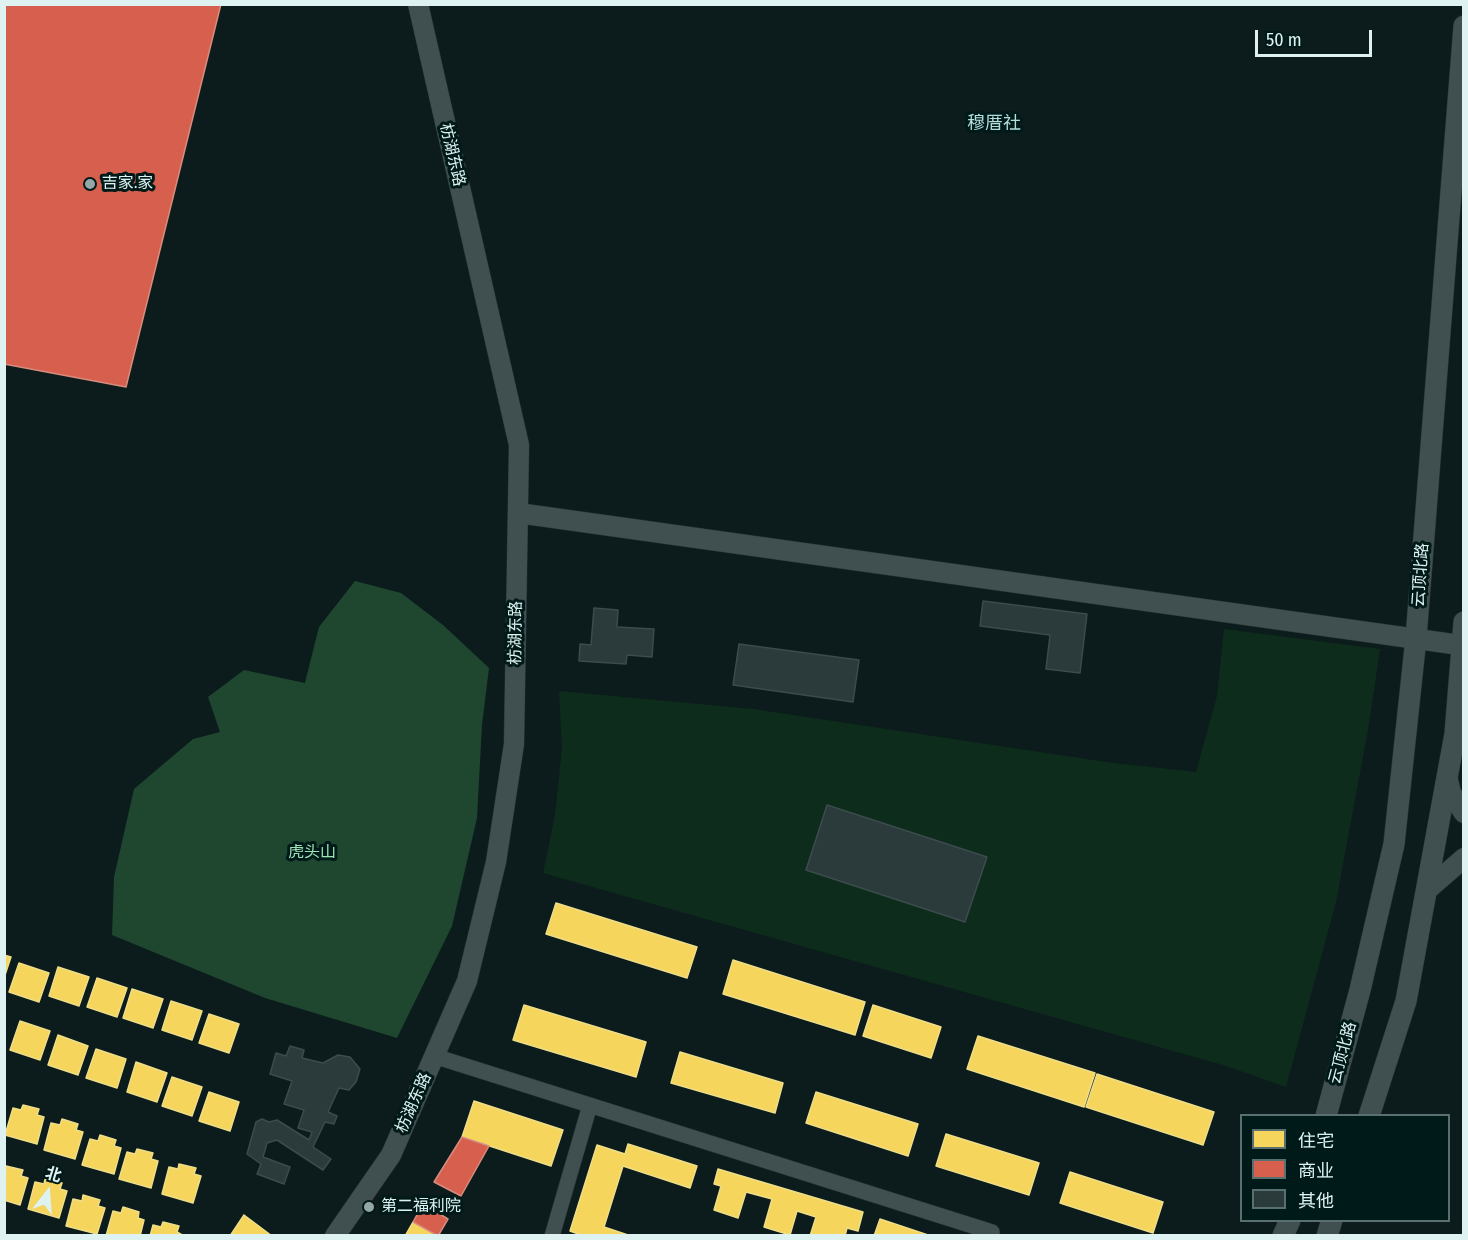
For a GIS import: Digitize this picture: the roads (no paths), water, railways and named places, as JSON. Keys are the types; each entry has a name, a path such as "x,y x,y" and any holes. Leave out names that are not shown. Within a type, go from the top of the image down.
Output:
{"main road":[{"name":"云顶北路","path":"1327,1114 1360,990 1394,844 1416,638 1464,26"},
{"path":"1370,1114 1406,1001 1455,734 1460,645 1464,622"},
{"path":"1283,1236 1290,1222"}],"street":[{"name":"枋湖东路","path":"335,1236 391,1155 467,981 496,862 514,744 519,445 418,4"},
{"path":"518,513 1460,645"},
{"path":"1447,776 1451,793 1464,813"},
{"path":"1426,891 1464,858"},
{"path":"434,1056 992,1232 991,1236"},
{"path":"552,1236 590,1105"}],"place":[{"name":"吉家.家","path":"90,184"},
{"name":"第二福利院","path":"369,1207"}],"district":[{"name":"穆厝社","path":"994,124"}],"park label":[{"name":"虎头山","path":"312,853"}]}
